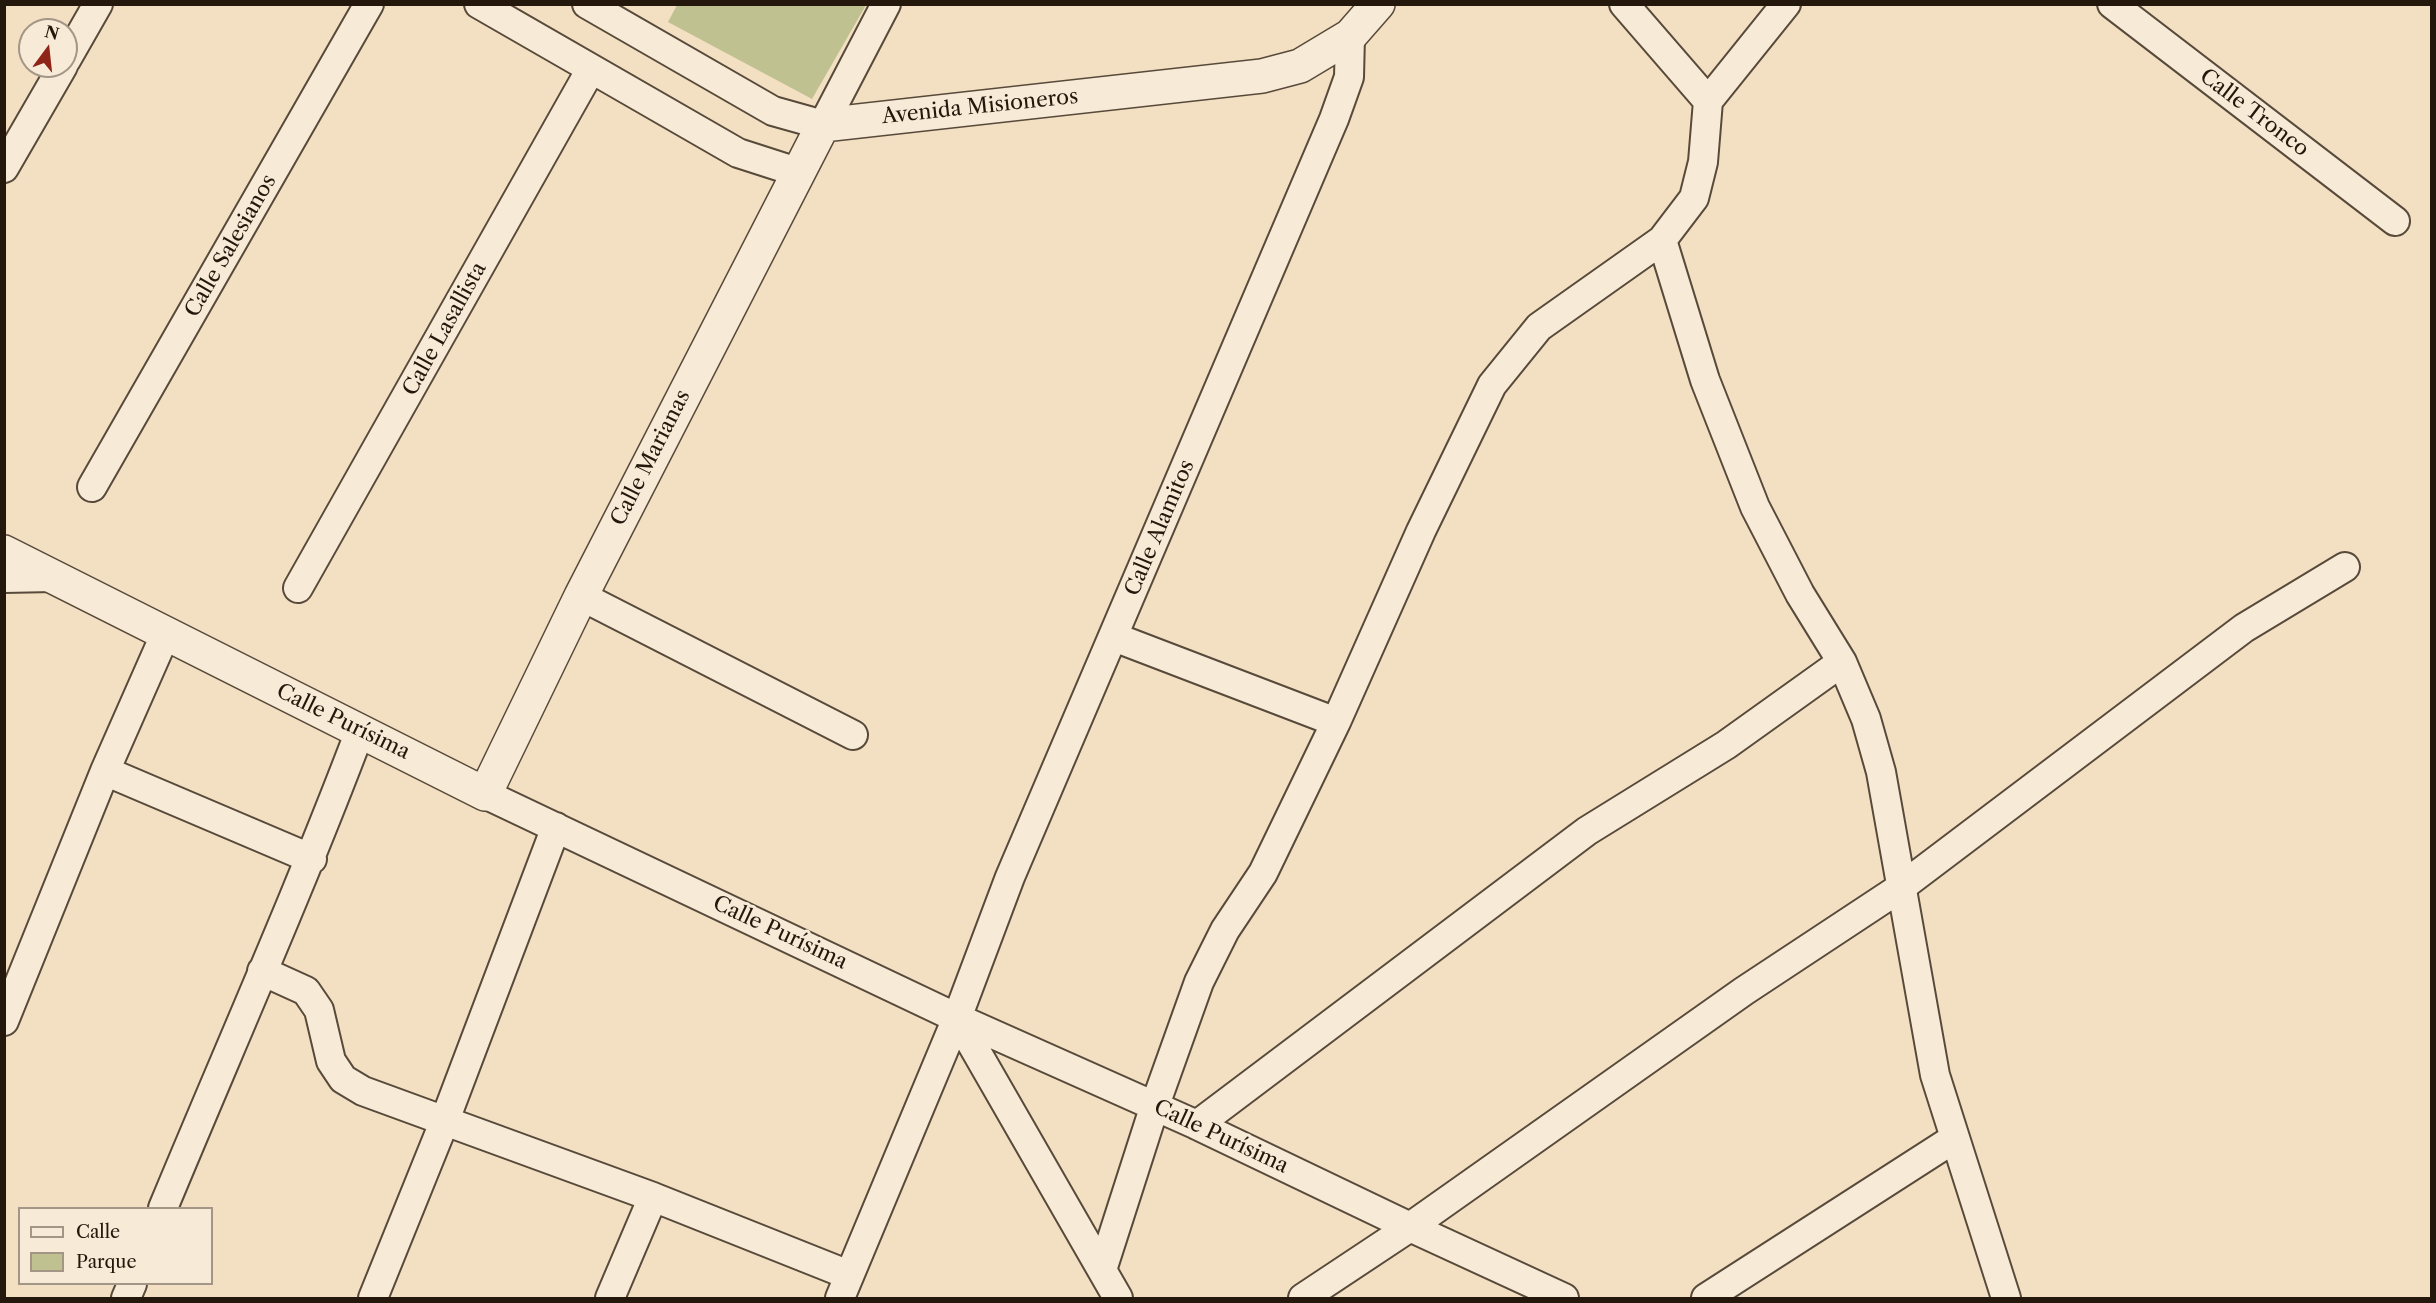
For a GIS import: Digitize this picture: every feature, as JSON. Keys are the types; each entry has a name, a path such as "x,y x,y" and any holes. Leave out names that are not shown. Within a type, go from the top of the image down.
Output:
{"street":[{"path":"78,39 98,4"},
{"name":"Calle Salesianos","path":"92,487 369,4"},
{"path":"479,4 738,153 797,172"},
{"name":"Avenida Misioneros","path":"587,4 623,13 773,111 823,124 1262,76 1300,66 1350,36 1378,4"},
{"path":"823,124 886,4"},
{"path":"1624,4 1708,101"},
{"path":"1102,1270 1155,1106 1199,982 1225,930 1263,873 1336,722 1421,531 1492,385 1539,327 1662,240 1694,198 1703,162 1708,101 1786,4"},
{"name":"Calle Tronco","path":"2112,4 2395,221"},
{"name":"Calle Alamitos","path":"844,1287 957,1018 1010,877 1334,119 1349,77 1350,36"},
{"name":"Calle Lasallista","path":"298,588 591,69"},
{"path":"4,168 56,78"},
{"name":"Calle Marianas","path":"485,794 581,596 823,124"},
{"path":"1662,240 1705,380 1755,507 1800,594 1842,662 1866,719 1881,772 1935,1075 2006,1299"},
{"name":"Calle Purísima","path":"4,552 485,794 957,1018 1197,1125 1564,1299"},
{"path":"1303,1299 1410,1227 1744,991 1900,888 2244,628 2344,567"},
{"path":"4,578 53,577"},
{"path":"581,596 853,735"},
{"path":"4,1020 105,771 165,635"},
{"path":"1114,637 1336,722"},
{"path":"1197,1125 1587,831 1726,745 1842,662"},
{"path":"164,1207 262,971 312,859 360,731"},
{"path":"105,771 312,859"},
{"path":"373,1299 556,827"},
{"path":"262,971 306,991 319,1010 331,1061 344,1079 363,1090 653,1197 844,1287"},
{"path":"957,1018 1118,1299"},
{"path":"1706,1299 1955,1138"},
{"path":"610,1299 653,1197"},
{"path":"126,1299 132,1285"}],"green space":[{"path":"677,4 866,5 812,99 668,22"}]}
